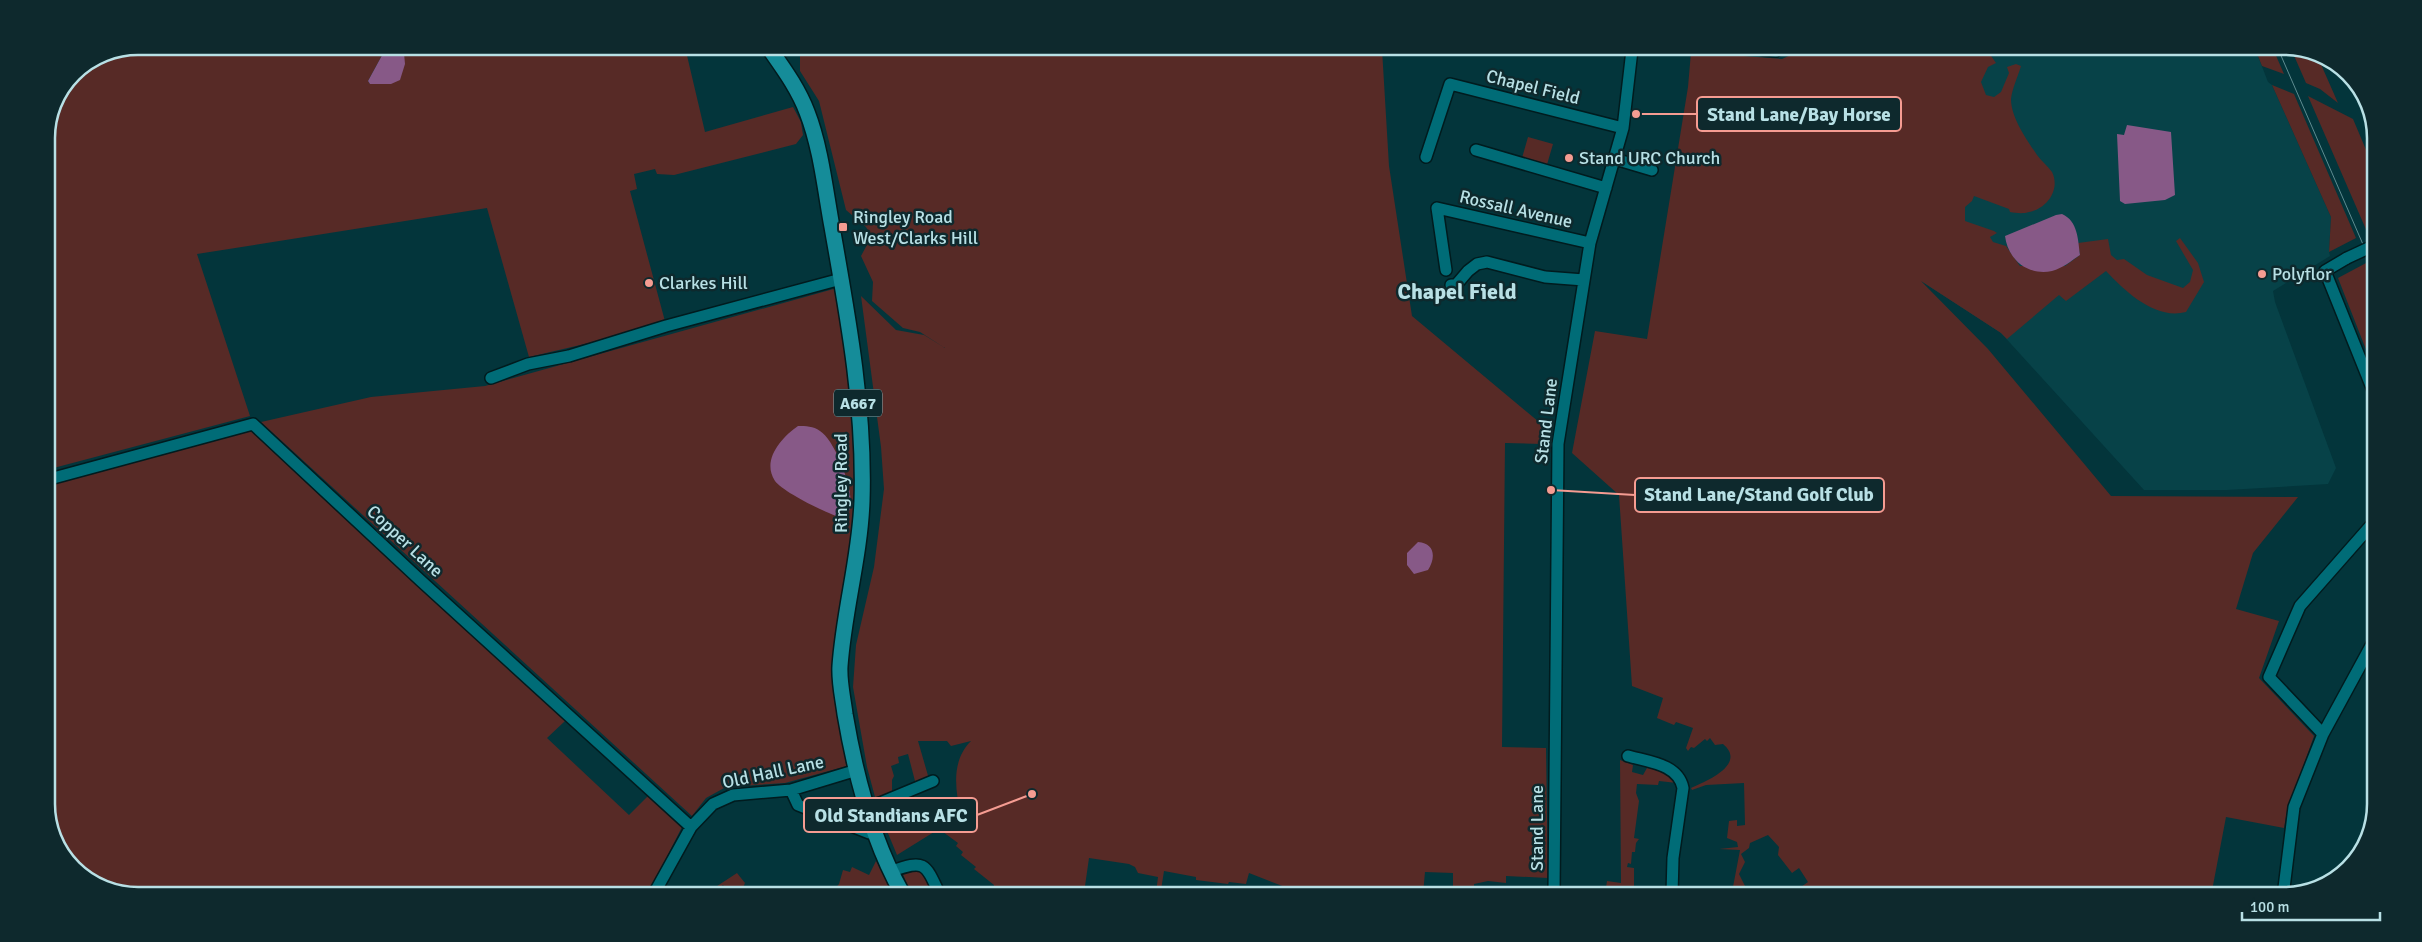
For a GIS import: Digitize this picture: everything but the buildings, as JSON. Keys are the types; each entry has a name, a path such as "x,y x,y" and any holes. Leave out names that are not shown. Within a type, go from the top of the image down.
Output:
{"main road":[{"name":"Ringley Road","path":"774,55 794,86 806,111 816,140 855,370 862,460 860,543 840,669 845,713 857,770 875,830 899,887"}],"street":[{"name":"Stand Lane","path":"1554,887 1558,444 1590,244 1623,128 1631,55"},
{"name":"Chapel Field","path":"1426,157 1450,84 1623,128"},
{"path":"1476,150 1606,188"},
{"path":"1615,158 1652,170"},
{"name":"Rossall Avenue","path":"1446,270 1437,208 1590,244"},
{"path":"2367,249 2325,271 2367,376"},
{"path":"1451,285 1456,285 1477,264 1487,262 1545,277 1584,280"},
{"path":"491,378 528,364 569,356 666,326 841,279"},
{"name":"Copper Lane","path":"55,478 253,424 420,580 692,827"},
{"path":"2323,734 2269,677 2300,606 2367,530"},
{"path":"2284,887 2294,806 2323,734 2367,653"},
{"path":"1628,756 1640,764 1673,770 1681,780 1683,788 1673,858 1672,887"},
{"name":"Old Hall Lane","path":"658,887 692,827 713,804 733,794 791,790 857,770"},
{"path":"868,808 934,781"},
{"path":"791,790 798,805 869,832 875,830"},
{"path":"892,871 914,863 921,865 931,875 936,887"}],"shaded area":[{"path":"138,55 382,55 368,81 370,84 382,84 403,55 687,55 705,132 793,107 801,122 803,135 796,144 674,175 657,174 655,169 634,174 637,189 630,191 666,325 529,357 487,208 197,254 250,416 55,468 55,138 57,122 61,106 79,79 106,61"},
{"path":"382,55 404,55 405,64 400,80 391,84 370,84 368,81"},
{"path":"800,55 1382,55 1389,166 1412,316 1545,427 1542,444 1505,443 1502,747 1546,748 1548,878 1506,876 1506,883 1488,881 1474,884 1474,887 1453,887 1453,873 1425,872 1424,887 1285,887 1249,873 1246,884 1229,882 1228,884 1196,880 1196,877 1164,871 1161,887 1157,887 1158,877 1138,873 1135,867 1129,864 1089,858 1085,887 994,887 974,869 976,867 961,855 963,852 956,846 958,843 939,829 961,816 956,786 957,766 960,757 971,741 951,746 947,741 918,741 929,779 916,785 908,754 898,757 899,763 891,766 894,776 892,780 892,793 875,797 867,767 853,687 856,645 874,567 884,489 881,447 861,296 896,330 924,335 945,348 920,332 903,328 872,301 873,282 861,256 869,241 870,234 866,227 846,210 819,101 800,71"},
{"path":"1691,55 1730,55 1782,59 1791,55 1990,55 1996,63 1988,67 1981,82 1986,95 1994,97 2001,92 2009,73 2007,67 2016,64 2021,66 2011,99 2014,114 2024,136 2052,172 2055,185 2053,192 2046,203 2027,213 2010,212 2009,209 1974,196 1972,201 1965,207 1965,221 1997,233 1990,237 1993,242 2006,246 2020,266 2065,266 2080,255 2078,243 2108,239 2111,255 2117,260 2124,259 2147,275 2183,288 2190,282 2193,270 2176,241 2180,238 2198,263 2204,282 2186,312 2163,312 2152,308 2132,295 2106,271 2066,301 2059,295 2007,339 2001,333 1921,281 1988,349 2111,496 2298,497 2253,553 2236,609 2279,621 2259,678 2314,736 2287,811 2284,828 2226,817 2213,887 1801,887 1808,882 1799,868 1792,873 1778,855 1779,847 1768,835 1750,843 1749,848 1741,854 1745,862 1739,874 1745,886 1733,887 1740,850 1719,849 1738,847 1737,842 1727,838 1729,821 1737,820 1737,826 1745,825 1744,783 1706,785 1692,790 1691,788 1706,781 1728,765 1729,751 1723,744 1715,745 1710,738 1707,741 1705,739 1694,748 1691,747 1688,751 1686,748 1693,728 1676,722 1674,725 1657,718 1663,698 1632,686 1619,495 1572,453 1595,331 1647,339 1688,87"},
{"path":"1969,55 2258,55 2268,82 2272,85 2331,217 2330,256 2273,291 2275,302 2336,468 2328,484 2227,490 2144,490 2001,333 1918,279"},
{"path":"2258,55 2276,55 2284,74 2262,66"},
{"path":"2294,56 2311,59 2321,64 2338,103 2320,89 2306,83"},
{"path":"2272,85 2294,94 2356,238 2329,252 2331,217"},
{"path":"2308,96 2353,119 2367,152 2367,232"},
{"path":"2127,125 2171,132 2175,195 2165,200 2125,204 2120,201 2117,134 2124,135"},
{"path":"1528,137 1553,144 1546,168 1522,158"},
{"path":"2062,214 2074,226 2078,237 2080,255 2063,266 2052,271 2043,272 2027,268 2015,259 2010,252 2005,236"},
{"path":"2367,263 2367,352 2338,278"},
{"path":"837,288 857,448 856,540 834,690 847,766 785,783 726,787 706,798 692,816 261,422 371,397 485,386"},
{"path":"798,426 812,427 820,431 826,436 837,455 847,479 851,501 850,509 843,518 807,503 787,491 775,481 771,473 770,465 775,450 786,436"},
{"path":"251,431 565,721 547,738 629,815 650,794 683,825 652,887 138,887 111,883 88,870 79,863 61,836 55,809 55,483"},
{"path":"1418,542 1428,545 1433,556 1428,570 1414,574 1407,565 1407,553"},
{"path":"1620,760 1633,765 1632,772 1643,775 1647,768 1668,772 1677,783 1659,781 1658,785 1637,784 1636,793 1639,801 1634,838 1639,839 1636,843 1635,852 1632,852 1631,864 1628,863 1627,867 1634,868 1634,887 1606,887 1607,881 1621,883"},
{"path":"921,810 934,832 897,855 887,831"},
{"path":"876,861 890,887 836,887 843,870 850,872 852,867 869,875"},
{"path":"917,869 928,877 929,887 908,887 902,872"},
{"path":"737,873 745,883 743,887 725,887 723,885 716,887"}],"tram line":[{"path":"2281,55 2367,254"}],"place":[{"name":"Stand Lane/Bay Horse","path":"1636,114"},
{"name":"Stand URC Church","path":"1569,158"},
{"name":"Ringley Road West/Clarks Hill","path":"843,227"},
{"name":"Polyflor","path":"2262,274"},
{"name":"Clarkes Hill","path":"649,283"},
{"name":"Stand Lane/Stand Golf Club","path":"1551,490"},
{"name":"Old Standians AFC","path":"1032,794"}],"district":[{"name":"Chapel Field","path":"1457,291"}]}
